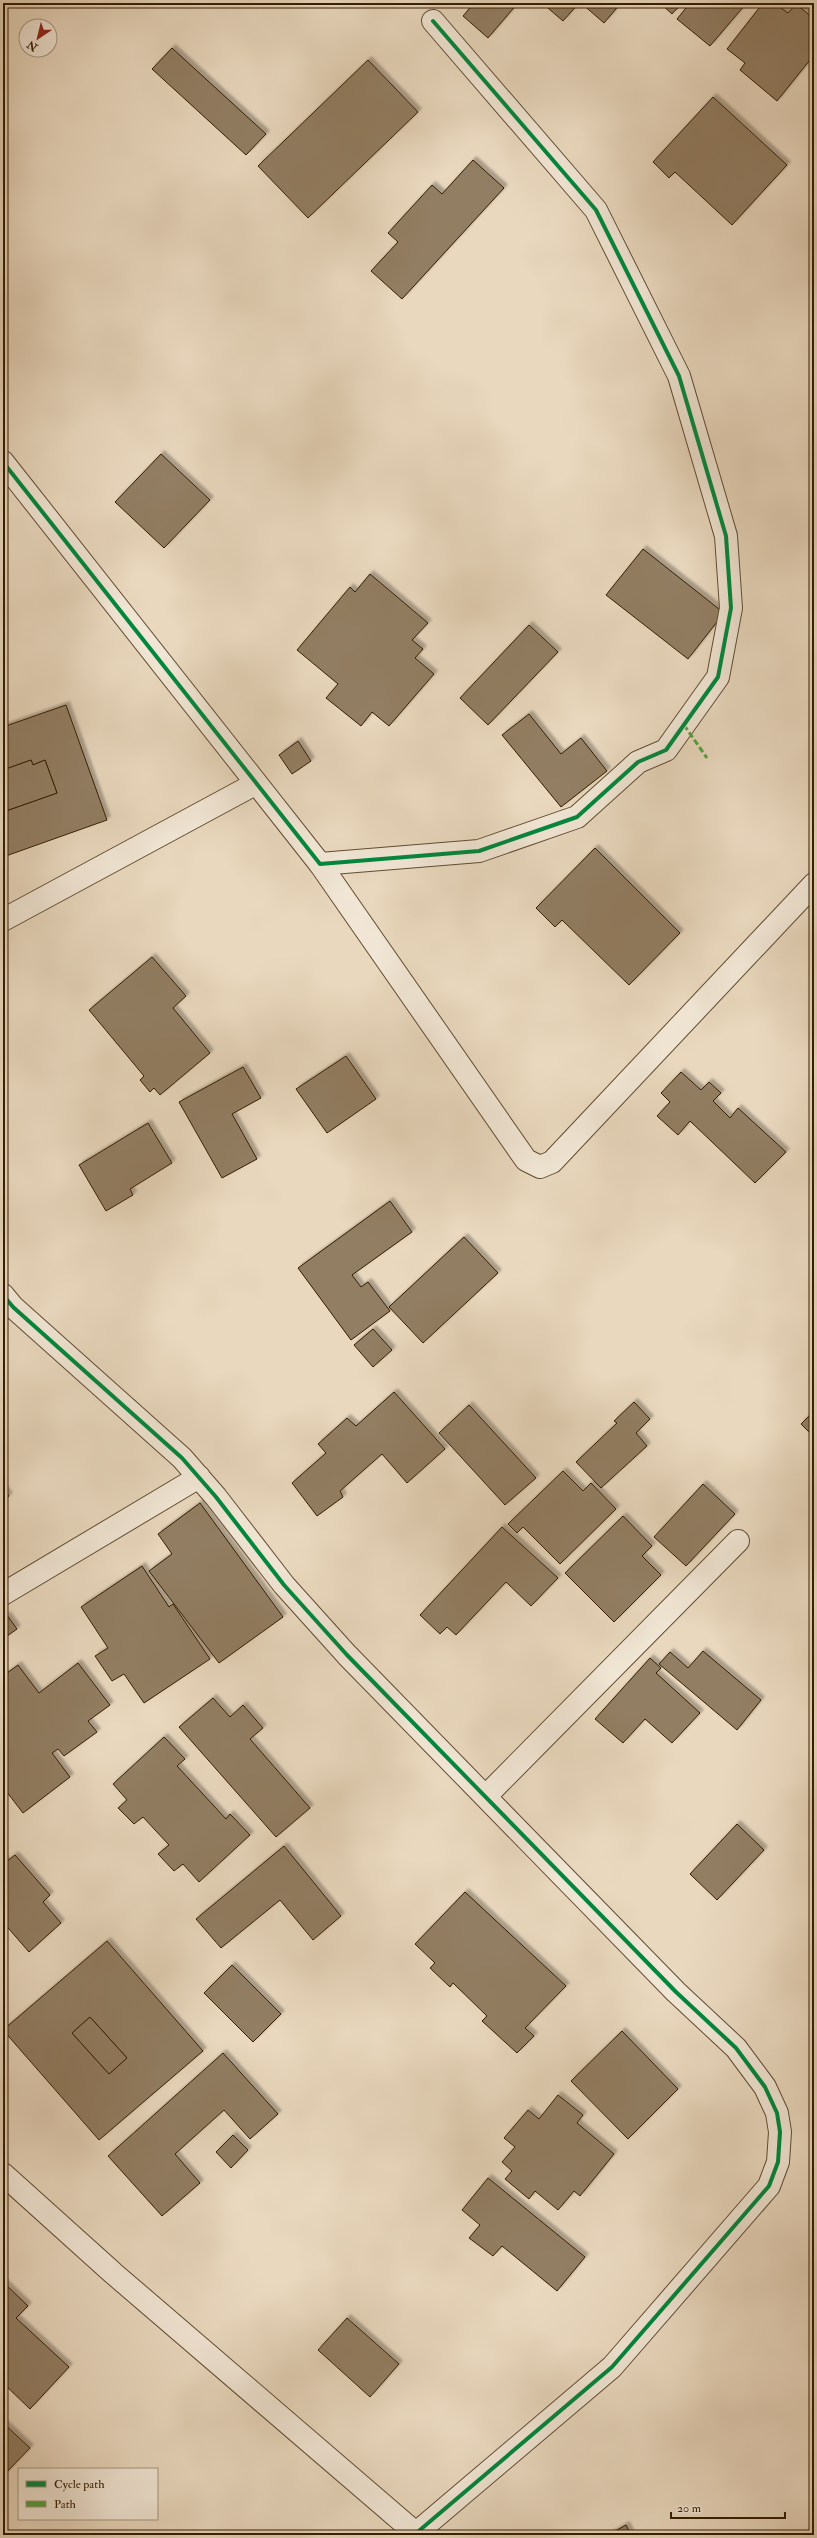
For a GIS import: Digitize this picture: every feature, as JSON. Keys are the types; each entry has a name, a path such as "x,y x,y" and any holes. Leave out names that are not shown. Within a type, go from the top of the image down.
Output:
{"street":[{"path":"320,864 479,851 577,818 638,762 666,750 718,677 731,608 726,536 679,376 596,210 433,21"},
{"path":"3,462 255,784 320,864 526,1160 540,1167 552,1162 814,884"},
{"path":"3,920 255,784"},
{"path":"3,1295 24,1318 182,1458 199,1477 284,1585 347,1656 486,1796 676,1992 736,2048 765,2087 777,2112 780,2132 778,2162 769,2186 612,2368 416,2534 113,2273 3,2174"},
{"path":"3,1594 199,1477"},
{"path":"486,1796 738,1541"}],"building":[{"path":"474,3 518,3 488,38 463,16"},
{"path":"542,3 579,3 563,21"},
{"path":"581,3 621,3 604,23"},
{"path":"660,3 682,3 672,14"},
{"path":"690,3 743,3 745,5 710,46 677,19"},
{"path":"763,3 774,3 788,13 796,4 814,19 814,55 777,101 740,70 745,63 727,49"},
{"path":"172,48 266,134 246,155 152,69"},
{"path":"368,60 418,112 308,218 258,166"},
{"path":"713,97 787,165 732,225 675,172 669,178 653,162"},
{"path":"473,160 504,188 402,299 371,271 398,242 388,233 432,185 442,194"},
{"path":"161,454 210,500 164,548 115,502"},
{"path":"643,549 724,613 688,659 606,595"},
{"path":"370,574 428,623 412,640 423,649 415,658 434,674 389,726 372,712 361,726 326,698 338,684 297,650 350,587 355,592"},
{"path":"529,625 558,652 488,725 460,698"},
{"path":"66,705 107,820 3,857 3,812 57,793 45,760 33,765 31,760 3,770 3,727"},
{"path":"529,714 561,754 581,738 607,771 561,807 502,735"},
{"path":"298,741 311,761 292,774 279,755"},
{"path":"31,760 33,765 45,760 57,793 3,812 3,770"},
{"path":"595,848 680,933 629,985 562,920 555,927 536,908"},
{"path":"152,957 186,996 173,1008 210,1053 160,1095 154,1088 150,1092 140,1080 144,1076 89,1010"},
{"path":"346,1056 376,1099 327,1133 296,1089"},
{"path":"243,1067 261,1098 232,1114 257,1159 222,1178 179,1102"},
{"path":"681,1072 701,1090 709,1082 721,1093 713,1101 730,1118 738,1108 786,1152 755,1183 690,1121 678,1135 657,1116 670,1102 661,1093"},
{"path":"148,1123 172,1163 130,1189 133,1195 106,1211 79,1165"},
{"path":"390,1201 412,1232 352,1275 361,1287 368,1282 390,1311 351,1340 298,1268"},
{"path":"464,1237 498,1273 423,1343 389,1307"},
{"path":"373,1329 392,1350 373,1367 354,1345"},
{"path":"394,1392 445,1449 407,1483 382,1454 340,1491 343,1497 317,1516 292,1483 326,1453 318,1444 347,1418 356,1426"},
{"path":"634,1402 650,1419 636,1433 647,1446 601,1488 576,1462 617,1423 614,1421"},
{"path":"469,1405 536,1478 505,1505 439,1433"},
{"path":"814,1411 814,1437 801,1424"},
{"path":"563,1471 583,1491 591,1483 616,1509 560,1564 523,1527 517,1533 508,1524"},
{"path":"703,1484 735,1514 686,1566 654,1537"},
{"path":"3,1489 9,1496 3,1501"},
{"path":"200,1503 283,1617 219,1663 149,1571 172,1554 158,1534"},
{"path":"623,1516 652,1546 642,1556 661,1575 614,1622 565,1573"},
{"path":"502,1527 558,1578 531,1606 506,1582 456,1635 447,1627 440,1634 420,1615"},
{"path":"142,1566 169,1607 173,1604 210,1659 144,1703 124,1674 112,1681 95,1656 108,1648 81,1607"},
{"path":"7,1615 17,1629 3,1639 3,1618"},
{"path":"703,1651 761,1700 737,1730 659,1664 670,1652 688,1668"},
{"path":"650,1658 661,1668 656,1673 700,1713 672,1743 645,1719 623,1743 595,1719"},
{"path":"78,1663 110,1705 88,1721 97,1732 64,1756 58,1749 52,1753 70,1777 23,1813 3,1787 3,1676 18,1665 39,1693"},
{"path":"213,1698 230,1717 243,1705 263,1728 250,1739 310,1808 276,1837 179,1727"},
{"path":"164,1737 185,1759 177,1766 226,1819 230,1814 250,1835 199,1882 183,1864 174,1871 158,1854 169,1845 143,1817 134,1824 118,1808 127,1800 113,1784"},
{"path":"737,1824 764,1850 717,1900 690,1874"},
{"path":"284,1846 341,1916 313,1940 280,1900 221,1948 196,1919"},
{"path":"15,1855 50,1895 43,1902 61,1923 29,1952 3,1922 3,1858 6,1862"},
{"path":"465,1892 566,1986 525,2028 534,2036 517,2053 482,2021 487,2016 453,1983 450,1987 430,1968 435,1963 415,1944"},
{"path":"107,1941 203,2051 99,2140 3,2030","holes":["90,2017 127,2058 109,2074 72,2033"]},
{"path":"232,1965 281,2014 253,2042 204,1993"},
{"path":"90,2017 127,2058 109,2074 72,2033"},
{"path":"622,2031 678,2089 628,2139 571,2081"},
{"path":"223,2053 278,2114 250,2139 224,2110 175,2154 200,2183 162,2216 108,2156"},
{"path":"558,2095 583,2115 577,2123 614,2154 580,2196 574,2191 558,2210 535,2191 529,2199 505,2179 512,2171 502,2162 515,2147 504,2138 528,2110 539,2119"},
{"path":"233,2135 248,2150 231,2168 216,2152"},
{"path":"488,2178 585,2257 557,2291 502,2246 493,2256 469,2238 480,2225 462,2210"},
{"path":"3,2282 28,2306 16,2318 69,2367 30,2409 3,2383"},
{"path":"347,2318 399,2364 370,2397 318,2350"},
{"path":"3,2423 30,2448 3,2476"},
{"path":"626,2525 631,2535 608,2535"}],"marked path":[{"path":"684,725 707,758"}],"cycle path":[{"path":"3,462 320,864 479,851 577,817 638,762 666,750 718,677 731,608 726,536 679,376 596,210 433,21"},
{"path":"3,1295 13,1307 182,1458 216,1497 284,1585 347,1655 676,1992 736,2048 765,2087 777,2113 780,2132 778,2162 769,2186 612,2367 414,2535"}]}
